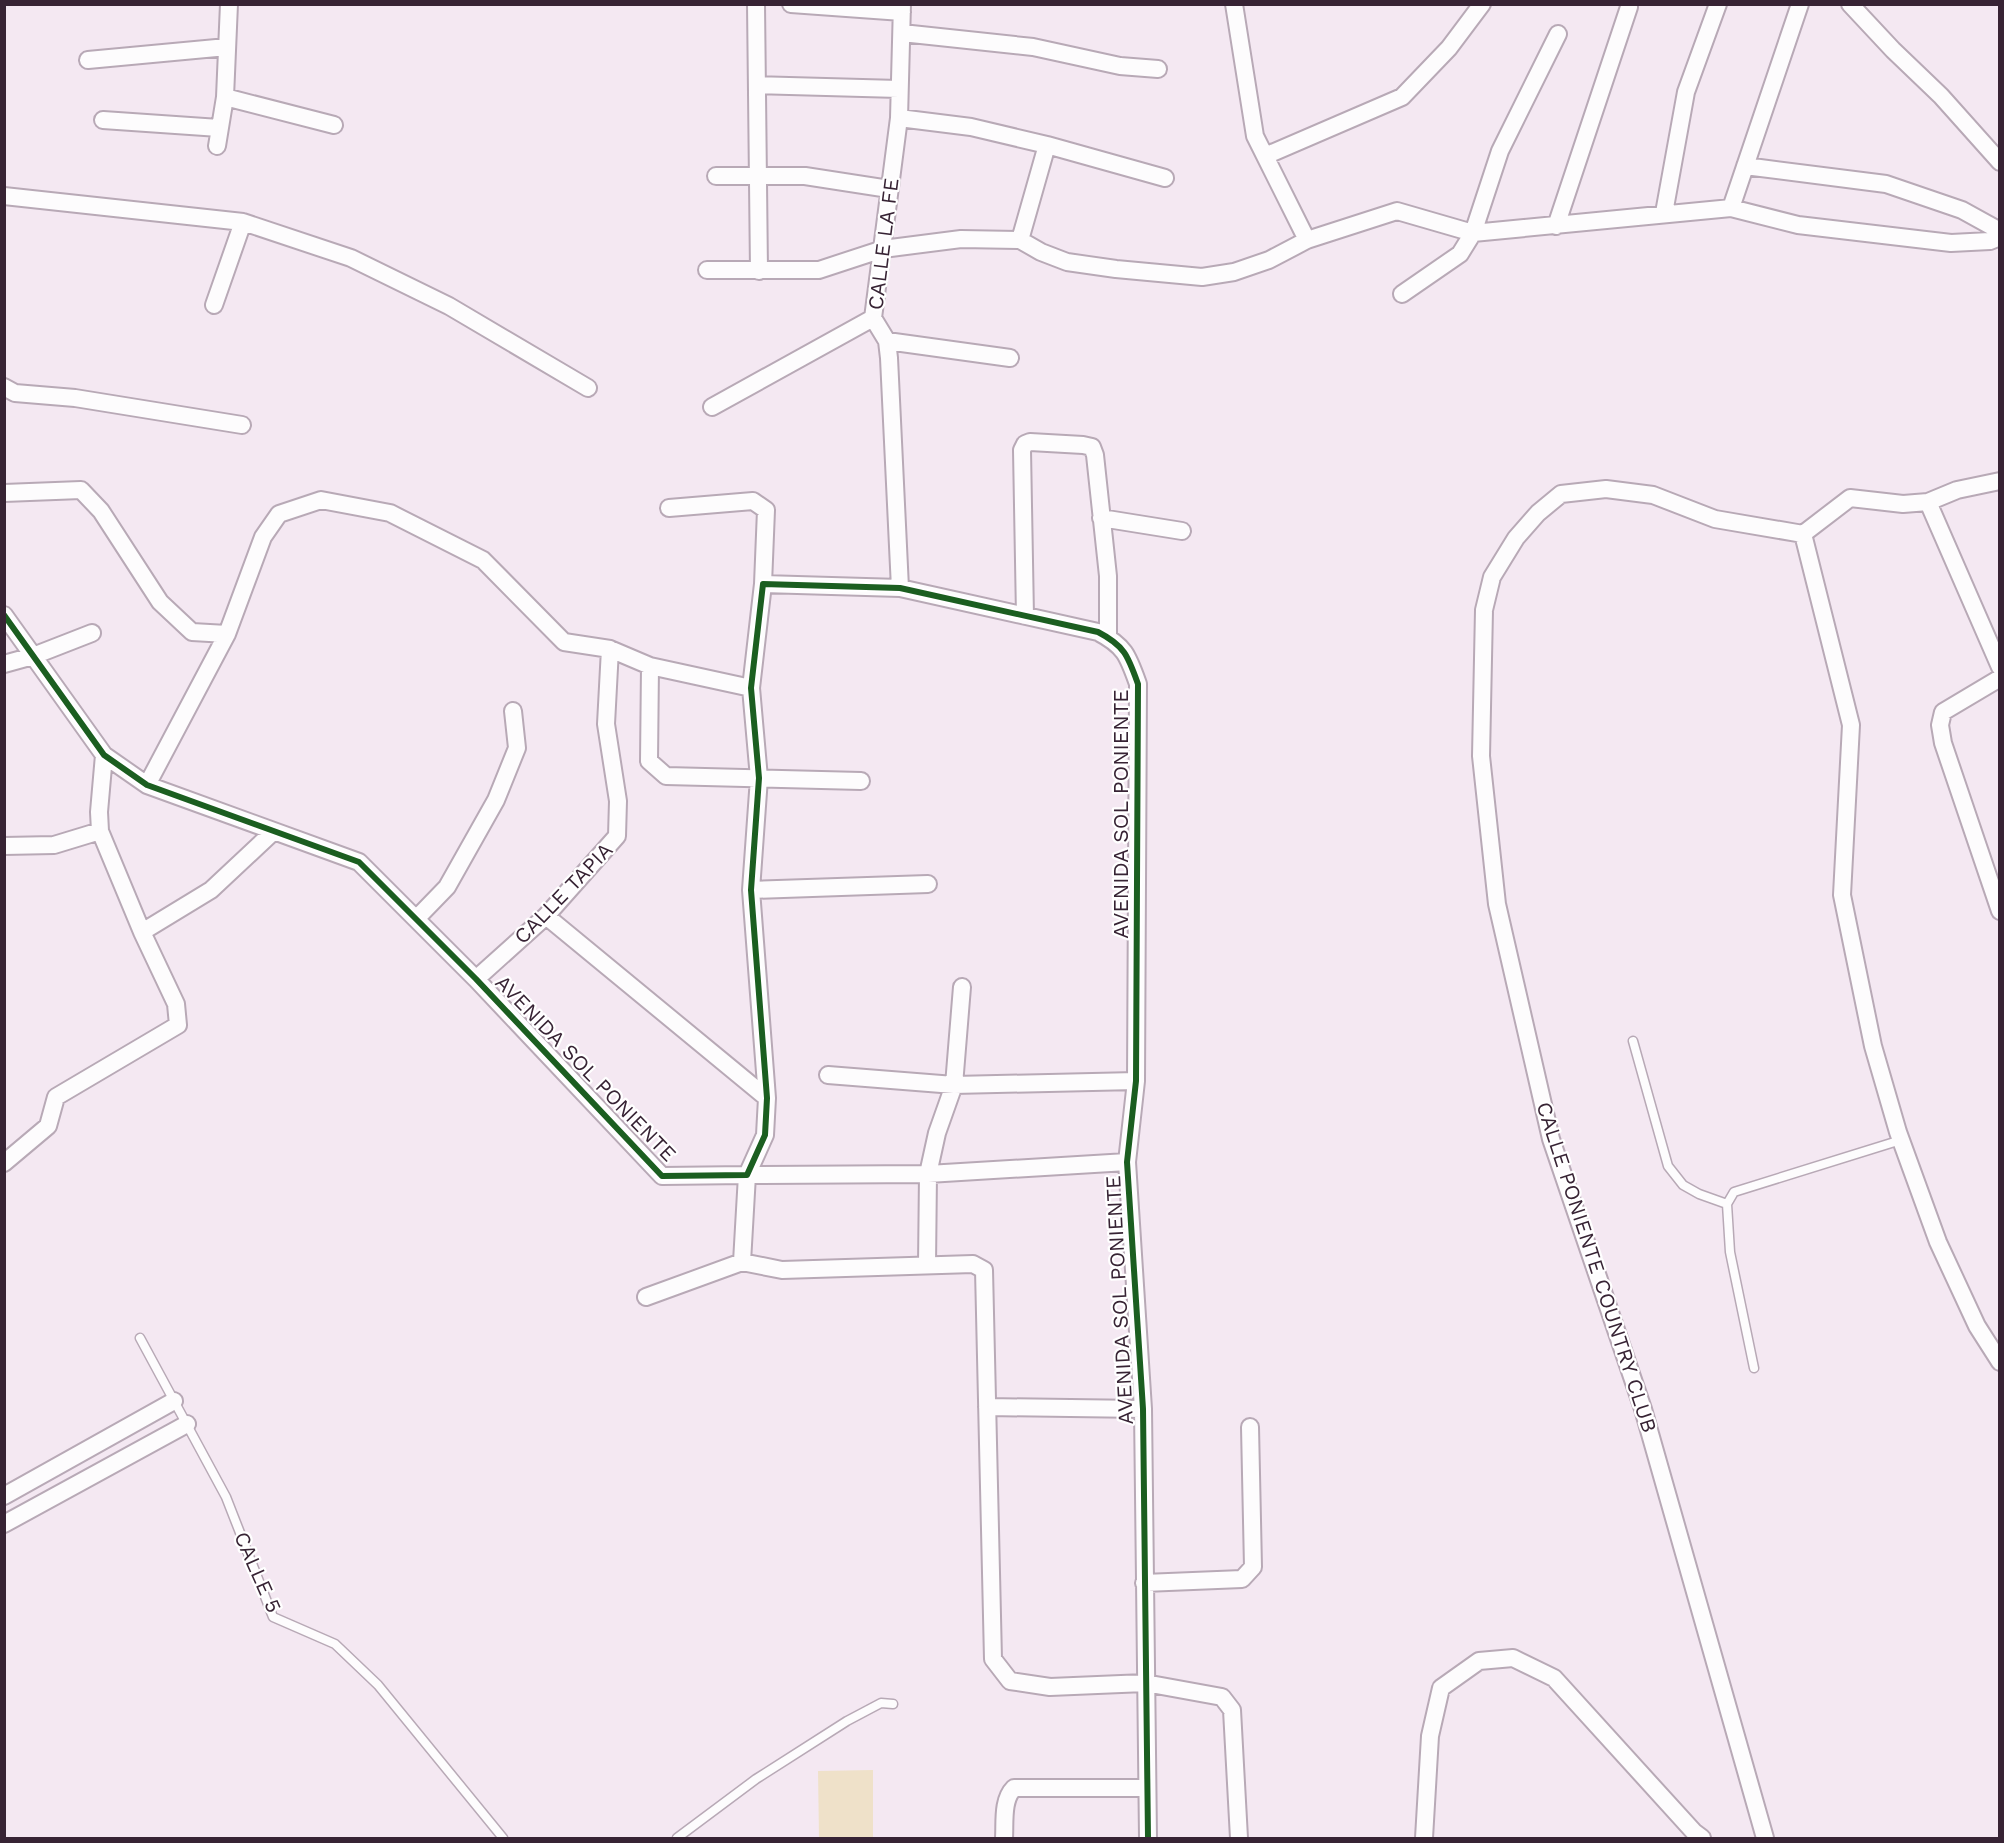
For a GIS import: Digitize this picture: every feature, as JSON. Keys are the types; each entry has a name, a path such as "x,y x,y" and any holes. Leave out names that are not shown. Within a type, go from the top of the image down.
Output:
{"street":[{"path":"217,146 225,96 229,4"},
{"path":"756,4 759,271"},
{"path":"791,4 902,8"},
{"path":"1234,4 1255,136 1306,240"},
{"path":"1265,156 1402,96 1449,48 1482,4"},
{"path":"1664,213 1686,92 1718,4"},
{"path":"1731,208 1800,4"},
{"path":"1850,4 1941,96 2000,162"},
{"path":"1556,226 1629,7"},
{"name":"CALLE LA FE","path":"900,588 887,341 873,318 898,118 902,8"},
{"path":"902,33 1033,47 1120,66 1158,69"},
{"path":"1402,294 1460,254 1473,233 1500,151 1558,34"},
{"path":"88,60 227,47"},
{"path":"757,86 899,89"},
{"path":"225,96 334,125"},
{"path":"898,118 971,127 1047,145 1165,178"},
{"path":"103,120 219,128"},
{"path":"1020,240 1047,145"},
{"path":"1745,166 1886,184 1962,210 2000,231"},
{"path":"716,176 805,176 890,189"},
{"path":"4,196 243,222 351,258 448,306 588,388"},
{"path":"706,270 819,270 883,249 961,239 1020,240 1041,252 1067,262 1202,277 1234,272 1269,260 1306,240 1397,211 1473,233 1731,208 1798,225 1951,243 1990,242 2000,237"},
{"path":"214,305 243,222"},
{"path":"712,407 873,318"},
{"path":"887,341 1010,358"},
{"path":"4,387 15,393 75,398 242,425"},
{"path":"1024,616 1022,450 1025,444 1030,442 1092,447 1095,455 1108,576 1108,637"},
{"path":"2000,481 1957,490 1929,502 1903,504 1850,498 1803,534 1851,725 1842,895 1873,1046 1901,1140 1938,1242 1977,1326 2000,1362"},
{"name":"CALLE PONIENTE COUNTRY CLUB","path":"1765,1839 1643,1409 1551,1138 1502,926 1497,904 1481,756 1485,610 1492,577 1516,538 1538,513 1561,494 1606,489 1653,495 1715,519 1803,534"},
{"path":"4,492 81,490 101,511 160,602 192,632 226,634"},
{"path":"147,785 226,634 263,537 279,514 321,500 390,513 483,560 564,642 610,649 650,666 751,688"},
{"path":"669,508 753,501 766,510 763,584 751,688 759,778 751,890 767,1098 765,1135 747,1175 742,1262"},
{"path":"1929,502 2000,667"},
{"path":"1101,518 1182,531"},
{"name":"AVENIDA SOL PONIENTE","path":"763,584 900,588 1098,632 1116,642 1129,659 1138,684 1136,1081 1127,1161 1143,1409 1148,1839"},
{"name":"AVENIDA SOL PONIENTE","path":"4,615 104,755 147,785 358,862 476,979 662,1176 928,1174 1127,1161"},
{"path":"4,664 33,656 92,633"},
{"name":"CALLE TAPIA","path":"476,979 546,916 617,836 618,801 606,724 610,649"},
{"path":"650,666 649,761 666,776 861,782"},
{"path":"2000,678 1943,712 1940,725 2000,911"},
{"path":"416,919 447,887 496,800 517,748 513,711"},
{"path":"4,1163 48,1126 56,1097 178,1025 176,1004 142,932 100,831 99,812 104,755"},
{"path":"4,846 54,845 100,831"},
{"path":"142,932 211,890 273,832"},
{"path":"751,890 928,884"},
{"path":"546,916 767,1098"},
{"path":"927,1265 928,1174 937,1132 954,1084 962,987"},
{"path":"828,1075 954,1084 1136,1081"},
{"path":"646,1297 742,1262 782,1270 973,1264 984,1270 993,1659 1010,1681 1050,1688 1145,1683 1221,1697 1232,1710 1239,1839"},
{"path":"4,1497 174,1401"},
{"path":"987,1407 1143,1409"},
{"path":"4,1524 187,1424"},
{"path":"1144,1583 1242,1579 1253,1567 1250,1427"},
{"path":"1424,1839 1430,1736 1441,1688 1479,1661 1513,1658 1554,1678 1702,1839"},
{"path":"1004,1839 1005,1806 1008,1793 1014,1788 1147,1788"}],"lane":[{"path":"1633,1041 1668,1166 1683,1185 1699,1194 1727,1204"},
{"path":"1754,1368 1730,1252 1727,1204 1734,1192 1901,1140"},
{"name":"CALLE 5","path":"140,1338 226,1497 273,1617 335,1644 378,1685 503,1839"},
{"path":"677,1839 756,1779 847,1721 881,1703 893,1704"}],"shaded area":[{"path":"873,1770 873,1838 819,1838 818,1771"}],"cycle path":[{"path":"4,615 104,755 147,785 359,862 476,979 662,1176 747,1175 765,1135 767,1098 751,890 759,778 751,688 763,584 900,588 1098,632 1120,647 1128,659 1138,684 1136,1081 1127,1162 1143,1409 1148,1838"}]}
